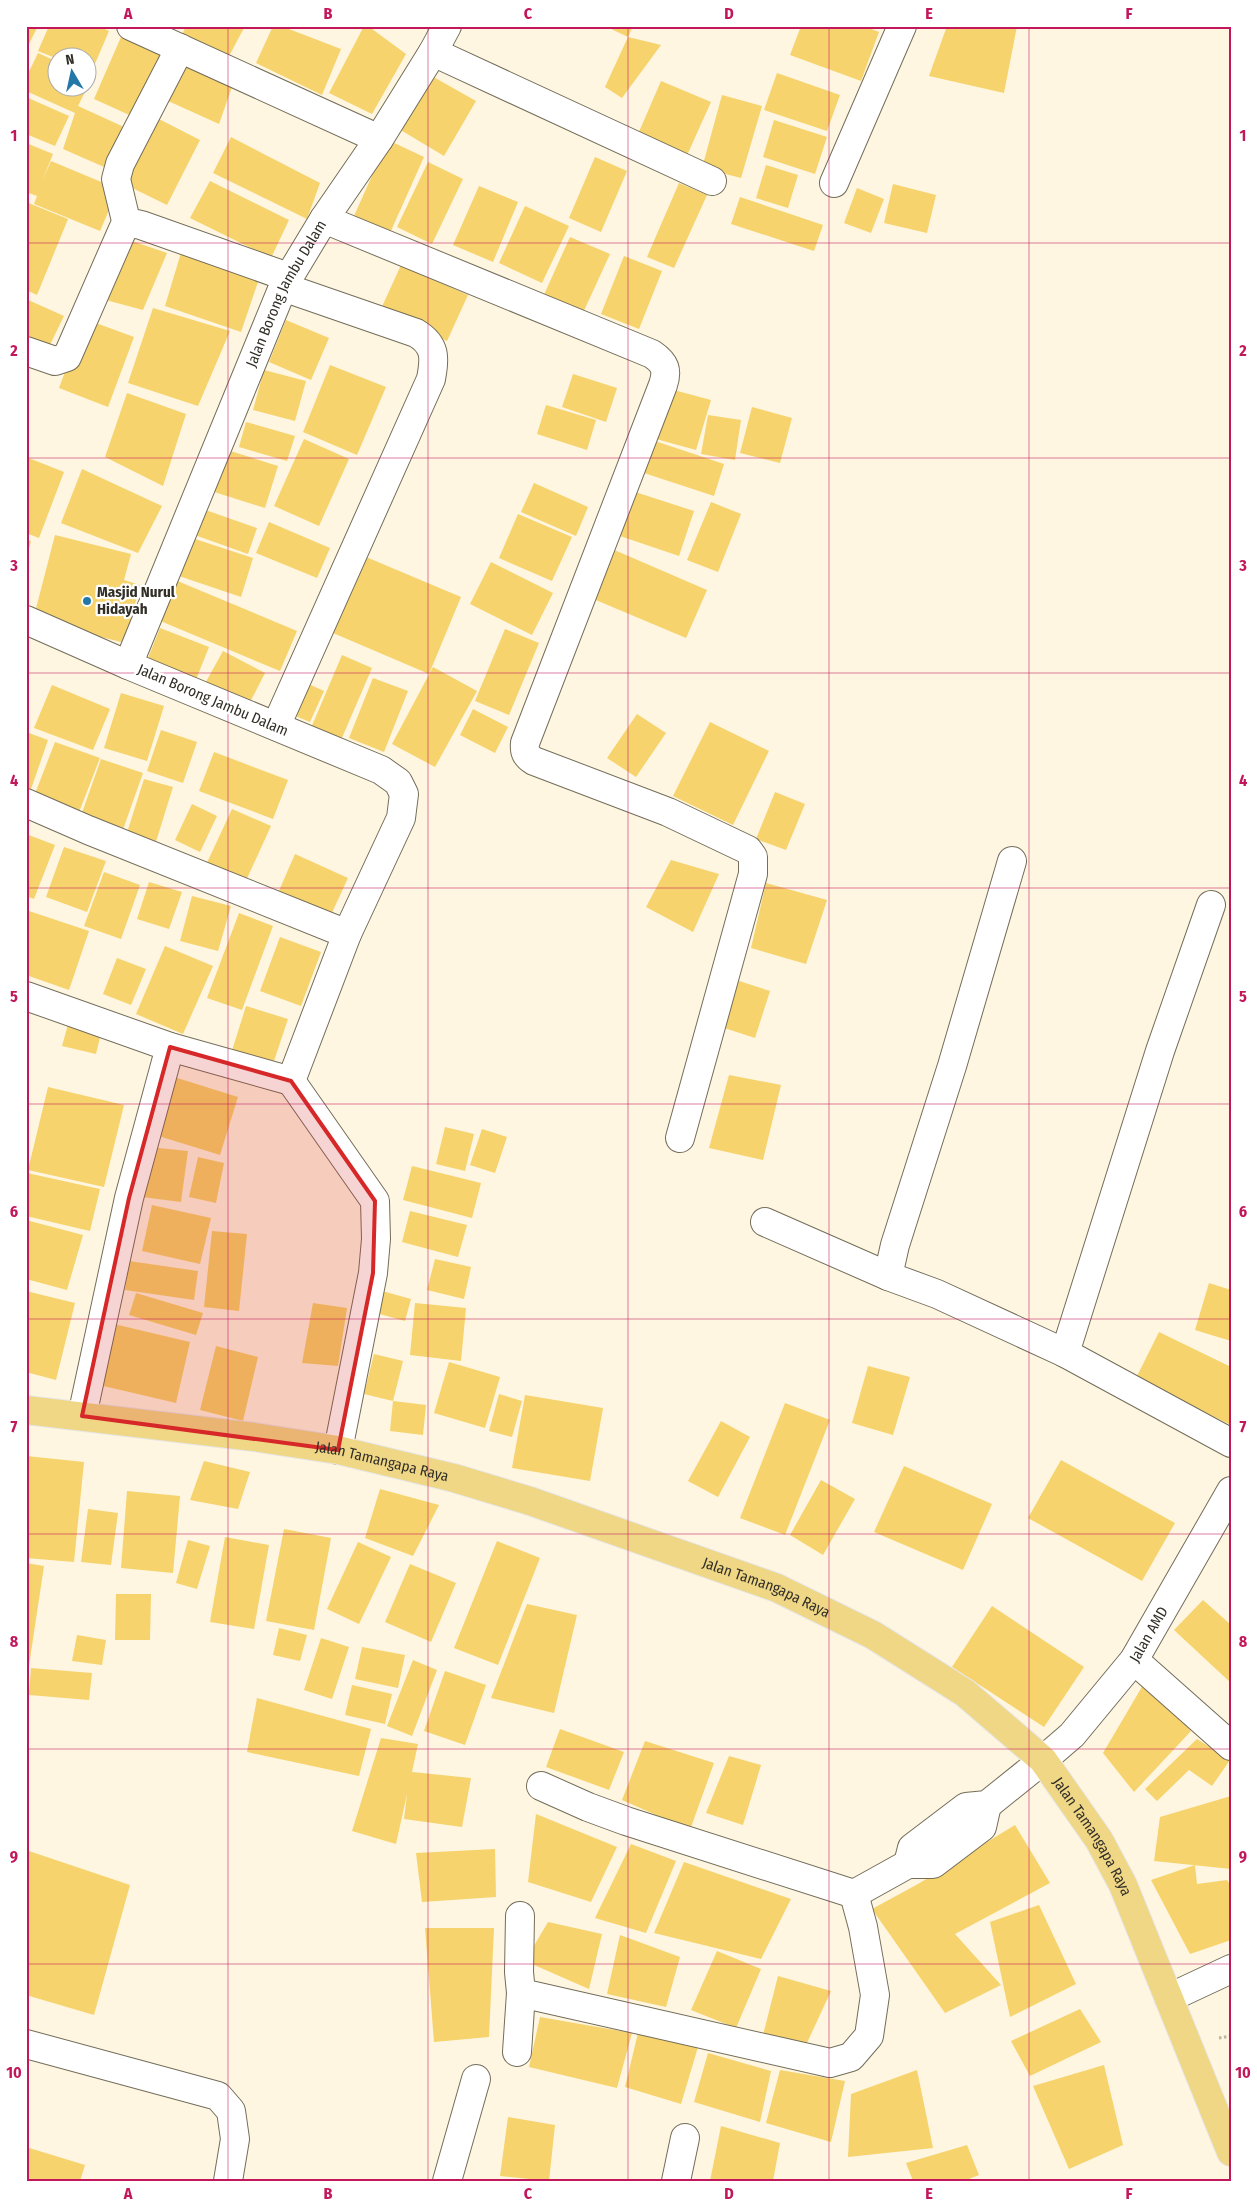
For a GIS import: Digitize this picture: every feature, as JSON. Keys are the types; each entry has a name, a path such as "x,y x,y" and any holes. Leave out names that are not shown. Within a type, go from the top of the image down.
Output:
{"main road":[{"name":"Jalan Tamangapa Raya","path":"26,1410 254,1437 338,1450 454,1478 530,1501 777,1588 873,1636 964,1693 1043,1760 1103,1848 1123,1885 1231,2152"}],"street":[{"path":"131,26 174,39 379,139"},
{"name":"Jalan Borong Jambu Dalam","path":"290,1081 347,934 402,818 404,794 398,782 381,770 128,665 286,282 324,219 379,139 433,52 446,26"},
{"path":"834,183 895,28"},
{"path":"127,225 116,179 120,164 174,39"},
{"path":"433,52 712,181"},
{"path":"324,219 652,354 661,360 665,367 666,374 662,385 524,743 524,750 527,756 534,761 668,812 748,850 753,857 753,874 680,1138"},
{"path":"26,351 56,361 67,357 123,229 127,225 135,223 416,333 428,340 433,352 434,364 431,379 276,726"},
{"path":"26,620 128,665"},
{"path":"26,803 88,830 347,934"},
{"path":"888,1276 895,1245 952,1066 1012,861"},
{"path":"1065,1353 1160,1051 1211,905"},
{"path":"26,996 170,1048 290,1081 375,1201 376,1239 372,1273 338,1450"},
{"path":"82,1416 128,1198 170,1048"},
{"path":"765,1222 888,1276 937,1294 1065,1353 1231,1443"},
{"name":"Jalan AMD","path":"854,1894 908,1864 912,1848 966,1807 986,1805 1072,1735 1134,1660 1231,1491"},
{"path":"1134,1660 1231,1746"},
{"path":"521,1993 830,2063 851,2057 869,2036 875,1995 863,1927 854,1894 626,1821 541,1786"},
{"path":"517,2052 521,1993 519,1972 520,1916"},
{"path":"1168,1998 1231,1968"},
{"path":"26,2044 218,2096 230,2112 235,2139 228,2181"},
{"path":"447,2181 476,2079"},
{"path":"676,2181 685,2138"}],"highlighted area":[{"path":"170,1047 291,1081 375,1201 373,1273 338,1450 82,1416 129,1198"}],"building":[{"path":"26,26 38,26 26,50"},
{"path":"49,26 98,26 109,31 98,57 98,48 48,48 48,55 38,51"},
{"path":"186,26 245,26 227,60 181,37"},
{"path":"273,26 281,26 341,49 322,95 256,63"},
{"path":"364,26 368,26 406,54 372,114 329,93"},
{"path":"605,26 633,26 628,37"},
{"path":"801,26 864,26 879,32 861,81 790,55"},
{"path":"947,26 1017,26 1004,93 929,76"},
{"path":"121,37 170,59 136,118 94,99 98,98 98,90"},
{"path":"628,37 661,45 622,98 605,87"},
{"path":"38,53 48,58 48,98 82,98 78,106 124,127 111,170 63,149 75,113 26,91 26,78"},
{"path":"183,63 233,84 219,124 166,100"},
{"path":"777,73 840,95 827,131 764,110"},
{"path":"430,75 476,101 444,156 399,129"},
{"path":"661,81 711,102 684,162 635,141"},
{"path":"722,95 762,106 741,178 702,168"},
{"path":"26,97 69,116 55,146 26,134"},
{"path":"151,115 200,140 167,205 118,181"},
{"path":"774,120 827,137 815,174 763,157"},
{"path":"231,137 320,183 307,219 213,173"},
{"path":"388,140 424,157 390,233 354,216"},
{"path":"26,143 53,154 42,181 51,161 118,189 100,231 34,204 37,196 26,192"},
{"path":"595,157 627,171 601,232 569,218"},
{"path":"428,162 463,179 432,244 397,227"},
{"path":"766,165 798,175 788,208 756,198"},
{"path":"210,181 289,220 271,258 190,218"},
{"path":"679,183 707,195 674,268 647,257"},
{"path":"893,184 936,195 927,233 884,223"},
{"path":"479,186 518,202 493,262 453,245"},
{"path":"857,188 884,199 871,233 844,223"},
{"path":"740,197 823,225 814,251 731,224"},
{"path":"26,202 68,219 37,295 26,290"},
{"path":"525,206 569,226 542,283 499,263"},
{"path":"570,237 610,254 582,315 543,297"},
{"path":"129,240 167,253 143,310 102,299"},
{"path":"183,246 260,276 241,332 165,306"},
{"path":"624,256 662,271 639,329 601,314"},
{"path":"401,265 468,295 447,341 380,311"},
{"path":"26,299 64,316 45,355 26,348"},
{"path":"153,308 230,331 198,406 128,383"},
{"path":"85,319 134,337 108,407 59,388"},
{"path":"286,320 329,338 311,380 269,362"},
{"path":"330,365 386,387 357,455 303,432"},
{"path":"264,370 306,381 295,421 253,410"},
{"path":"573,374 617,388 606,422 562,407"},
{"path":"670,389 711,400 696,450 656,439"},
{"path":"127,393 186,414 163,486 105,457"},
{"path":"546,405 596,420 587,450 537,434"},
{"path":"752,407 792,418 780,463 740,453"},
{"path":"708,415 741,420 735,460 701,454"},
{"path":"246,422 295,436 287,461 239,447"},
{"path":"304,439 349,459 319,526 274,506"},
{"path":"655,441 724,464 714,496 644,473"},
{"path":"224,449 278,466 265,508 211,491"},
{"path":"26,457 64,472 39,538 26,533"},
{"path":"82,469 162,506 138,553 61,523"},
{"path":"534,483 588,507 576,536 521,512"},
{"path":"629,490 694,511 679,556 614,534"},
{"path":"711,502 741,514 718,572 687,560"},
{"path":"197,507 257,528 248,554 189,533"},
{"path":"518,514 572,537 552,581 499,558"},
{"path":"269,522 330,548 317,578 256,553"},
{"name":"Masjid Nurul Hidayah","path":"55,535 131,554 124,580 140,585 125,643 33,620"},
{"path":"189,537 253,558 241,597 176,575"},
{"path":"26,540 31,541 27,556 26,556"},
{"path":"612,549 707,590 686,638 591,598"},
{"path":"366,557 461,597 429,674 333,633"},
{"path":"491,562 553,593 532,635 470,604"},
{"path":"175,580 297,631 280,671 158,620"},
{"path":"160,628 209,647 195,682 146,663"},
{"path":"505,629 539,643 509,715 475,701"},
{"path":"223,651 265,673 245,712 202,689"},
{"path":"342,655 372,668 338,747 308,735"},
{"path":"433,667 477,691 435,767 392,744"},
{"path":"373,678 408,691 384,752 349,738"},
{"path":"302,681 324,691 310,722 288,713"},
{"path":"52,685 110,709 93,750 34,728"},
{"path":"121,693 164,706 147,761 104,748"},
{"path":"473,709 508,727 495,753 460,735"},
{"path":"637,714 666,733 636,777 607,758"},
{"path":"710,722 769,751 733,825 673,796"},
{"path":"161,730 197,742 183,783 147,771"},
{"path":"26,732 48,740 30,792 26,791"},
{"path":"55,742 100,758 76,820 31,804"},
{"path":"214,752 288,780 273,819 199,791"},
{"path":"101,759 143,773 120,838 78,824"},
{"path":"144,779 173,787 154,848 125,839"},
{"path":"775,792 805,804 786,850 756,839"},
{"path":"192,804 217,816 200,852 175,840"},
{"path":"232,809 271,826 244,885 205,867"},
{"path":"26,834 55,845 34,899 26,896"},
{"path":"64,847 106,861 87,912 46,897"},
{"path":"295,854 348,878 330,917 278,893"},
{"path":"671,860 719,874 693,932 646,907"},
{"path":"104,872 140,885 121,939 84,926"},
{"path":"149,882 182,892 169,929 137,919"},
{"path":"766,883 827,900 806,964 751,948"},
{"path":"192,896 231,906 218,951 180,941"},
{"path":"26,910 89,931 69,990 26,975"},
{"path":"239,913 273,926 242,1010 207,998"},
{"path":"280,937 321,952 301,1006 260,991"},
{"path":"165,946 213,966 183,1034 136,1014"},
{"path":"117,958 146,969 131,1005 103,994"},
{"path":"733,979 770,991 755,1038 718,1026"},
{"path":"246,1006 288,1019 271,1070 230,1057"},
{"path":"69,1021 102,1029 96,1054 62,1046"},
{"path":"729,1075 781,1085 763,1160 709,1148"},
{"path":"171,1076 238,1097 220,1155 152,1134"},
{"path":"48,1087 124,1105 104,1187 28,1170"},
{"path":"445,1127 474,1134 465,1171 436,1164"},
{"path":"482,1129 507,1137 495,1173 470,1165"},
{"path":"149,1147 188,1151 181,1202 142,1197"},
{"path":"198,1157 224,1163 216,1203 189,1197"},
{"path":"412,1166 481,1183 472,1218 403,1200"},
{"path":"27,1173 100,1189 90,1231 26,1216"},
{"path":"152,1205 211,1218 200,1264 142,1251"},
{"path":"410,1211 467,1225 458,1257 402,1242"},
{"path":"26,1220 83,1235 67,1290 26,1279"},
{"path":"212,1231 247,1234 239,1311 204,1307"},
{"path":"435,1259 471,1267 464,1299 427,1290"},
{"path":"129,1261 198,1271 194,1300 125,1290"},
{"path":"1209,1283 1231,1290 1231,1341 1195,1330"},
{"path":"26,1291 75,1303 56,1380 26,1372"},
{"path":"382,1291 411,1299 405,1321 376,1313"},
{"path":"136,1293 203,1313 196,1335 129,1315"},
{"path":"313,1303 347,1308 338,1366 302,1363"},
{"path":"415,1303 466,1308 461,1361 410,1355"},
{"path":"114,1324 190,1342 176,1403 99,1385"},
{"path":"1159,1332 1231,1367 1231,1425 1136,1378"},
{"path":"216,1346 258,1357 243,1421 200,1410"},
{"path":"374,1354 403,1361 393,1401 364,1394"},
{"path":"449,1362 500,1377 485,1428 434,1413"},
{"path":"868,1366 910,1377 893,1435 852,1423"},
{"path":"499,1394 522,1401 512,1437 489,1431"},
{"path":"525,1395 603,1408 590,1481 512,1468"},
{"path":"393,1401 426,1405 423,1435 390,1431"},
{"path":"785,1403 830,1420 785,1535 740,1518"},
{"path":"721,1421 750,1437 718,1497 688,1481"},
{"path":"26,1456 84,1462 74,1562 26,1558"},
{"path":"1061,1460 1175,1523 1142,1581 1028,1518"},
{"path":"204,1461 250,1472 238,1509 190,1500"},
{"path":"904,1466 992,1504 963,1570 874,1532"},
{"path":"821,1480 855,1499 823,1555 790,1535"},
{"path":"380,1489 439,1505 413,1556 365,1538"},
{"path":"127,1491 180,1496 173,1573 121,1568"},
{"path":"88,1509 118,1513 111,1565 81,1562"},
{"path":"284,1529 331,1538 314,1630 266,1621"},
{"path":"225,1537 269,1545 254,1629 210,1622"},
{"path":"188,1540 210,1546 197,1589 176,1583"},
{"path":"497,1541 540,1558 498,1665 454,1648"},
{"path":"358,1542 391,1557 359,1624 327,1609"},
{"path":"26,1563 44,1566 27,1679 26,1679"},
{"path":"410,1564 456,1583 431,1642 385,1622"},
{"path":"116,1594 151,1594 150,1640 115,1640"},
{"path":"1203,1600 1231,1625 1231,1683 1174,1630"},
{"path":"527,1604 577,1615 554,1713 491,1698"},
{"path":"992,1606 1084,1667 1044,1727 952,1667"},
{"path":"279,1628 307,1635 300,1661 273,1655"},
{"path":"77,1635 106,1640 102,1665 72,1661"},
{"path":"321,1638 349,1647 332,1699 304,1690"},
{"path":"362,1647 405,1655 398,1688 355,1679"},
{"path":"413,1660 437,1670 412,1736 387,1726"},
{"path":"31,1668 92,1673 89,1700 29,1695"},
{"path":"445,1671 486,1685 465,1745 424,1731"},
{"path":"1146,1680 1191,1731 1134,1792 1103,1753"},
{"path":"352,1685 392,1694 385,1724 345,1715"},
{"path":"257,1698 371,1729 359,1776 247,1752"},
{"path":"560,1729 624,1752 609,1790 546,1767"},
{"path":"381,1738 418,1744 412,1772 471,1778 462,1827 404,1819 407,1794 396,1844 352,1831"},
{"path":"1197,1739 1230,1760 1212,1786 1189,1770 1157,1801 1145,1789"},
{"path":"645,1741 714,1763 690,1830 622,1800"},
{"path":"729,1756 761,1765 743,1825 706,1813"},
{"path":"1231,1796 1231,1869 1154,1861 1160,1817"},
{"path":"536,1814 617,1847 591,1902 528,1882"},
{"path":"1015,1825 1050,1883 955,1934 1001,1985 945,2013 872,1909 918,1884"},
{"path":"631,1844 676,1861 646,1933 595,1918"},
{"path":"495,1849 496,1897 422,1902 416,1853"},
{"path":"26,1850 130,1885 94,2015 26,1995"},
{"path":"684,1862 791,1899 761,1959 654,1933"},
{"path":"1195,1865 1197,1884 1227,1880 1231,1886 1231,1940 1190,1954 1151,1880"},
{"path":"1039,1905 1076,1984 1010,2017 990,1922"},
{"path":"548,1922 602,1934 589,1989 525,1961"},
{"path":"425,1928 494,1928 489,2037 434,2042"},
{"path":"620,1935 680,1957 666,2007 607,1994"},
{"path":"717,1951 761,1969 736,2028 691,2010"},
{"path":"778,1976 831,1991 806,2045 762,2039"},
{"path":"1080,2009 1101,2042 1030,2076 1011,2041"},
{"path":"540,2017 632,2033 617,2088 529,2067"},
{"path":"638,2033 698,2047 681,2104 625,2087"},
{"path":"708,2053 771,2071 760,2122 694,2102"},
{"path":"1104,2065 1123,2145 1069,2169 1033,2086"},
{"path":"780,2070 845,2081 831,2142 766,2123"},
{"path":"917,2070 933,2148 848,2157 851,2094"},
{"path":"508,2117 555,2125 549,2181 500,2176"},
{"path":"721,2126 780,2143 773,2181 710,2181"},
{"path":"967,2145 979,2175 964,2181 913,2181 906,2163"},
{"path":"26,2147 85,2165 80,2181 26,2181"}],"place":[{"name":"Masjid Nurul Hidayah","path":"87,601"}]}
